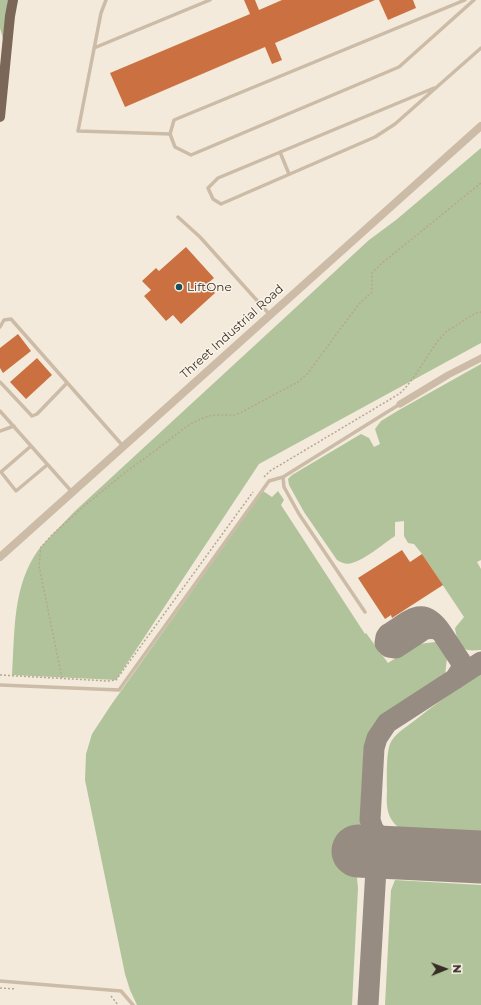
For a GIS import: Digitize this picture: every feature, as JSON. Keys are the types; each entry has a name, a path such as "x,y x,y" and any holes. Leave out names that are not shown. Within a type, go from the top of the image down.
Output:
{"main road":[{"path":"0,117 13,0"}],"street":[{"name":"Threet Industrial Road","path":"0,557 481,126"},
{"path":"400,404 448,375 481,358"}],"lane":[{"path":"106,0 101,14 78,131 170,134"},
{"path":"94,48 210,0"},
{"path":"465,0 174,120 170,134 175,147 191,155 399,67 474,0"},
{"path":"434,88 218,178 208,188 213,199 221,204 375,137 395,124 481,48"},
{"path":"280,152 289,174"},
{"path":"178,217 200,237 270,315"},
{"path":"0,327 4,320 11,319 123,446"},
{"path":"0,382 32,416 37,414 67,383"},
{"path":"0,685 118,690 269,481 283,477 400,404"},
{"path":"0,411 72,492"},
{"path":"0,431 14,426"},
{"path":"32,446 1,472 16,491 47,464"},
{"path":"283,477 284,486 299,514 365,612"},
{"path":"0,981 121,991 133,1005"}],"path":[{"path":"62,678 39,566 41,547 84,506 127,471 152,454 190,424 213,415 234,415 240,413 298,382 308,373 321,357 358,305 372,292 372,273 381,264 481,183"},
{"path":"261,481 270,471 399,394 445,332 467,318 481,312"},
{"path":"0,675 108,681 116,680 256,488"}],"green space":[{"path":"0,0 8,0 3,39 0,28"},
{"path":"481,148 481,343 259,464 116,680 12,675 16,610 19,594 30,563 43,544 75,511 369,240 396,220"},
{"path":"481,364 481,560 477,562 481,569 481,650 468,650 462,647 458,641 455,631 455,628 464,617 422,554 414,544 408,543 404,536 404,521 395,522 395,536 374,551 352,563 343,563 337,560 304,512 289,485 288,479 292,475 361,434 369,438 374,447 380,444 375,429 381,421"},
{"path":"263,491 272,497 278,491 284,500 281,505 365,634 366,633 388,663 418,644 436,642 447,658 445,675 389,711 376,722 367,737 364,748 352,1005 137,1005 125,974 85,780 86,754 92,734 111,705"},
{"path":"481,673 481,832 458,831 457,835 405,832 391,819 388,809 387,767 390,744 397,734 447,696"},
{"path":"395,880 481,885 481,1005 385,1005 391,890"}],"building":[{"path":"244,0 255,0 259,10 282,0 375,0 275,43 282,60 272,64 265,47 125,107 110,73 250,14"},
{"path":"379,0 413,0 416,8 388,20"},
{"name":"LiftOne","path":"186,247 214,278 207,284 215,293 181,324 173,315 166,321 144,296 151,290 142,281 156,268 159,271"},
{"path":"18,334 31,351 3,373 0,368 0,348"},
{"path":"37,358 52,375 26,399 10,382"},
{"path":"402,550 410,562 422,554 443,585 392,618 391,615 385,619 358,578"}],"taxiway":[{"path":"442,633 429,619 416,617 388,634 385,643 389,647 396,648 425,629 438,630 442,633 461,662 462,668 455,679"},
{"path":"368,1005 377,852 377,834 373,829 370,820 374,748 377,738 387,723 481,662"}],"runway":[{"path":"358,851 481,857"}],"place":[{"name":"LiftOne","path":"179,287"}]}
